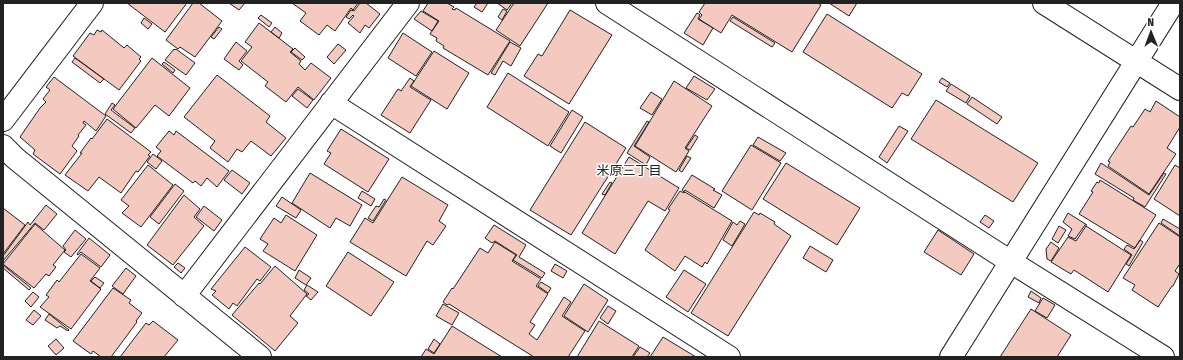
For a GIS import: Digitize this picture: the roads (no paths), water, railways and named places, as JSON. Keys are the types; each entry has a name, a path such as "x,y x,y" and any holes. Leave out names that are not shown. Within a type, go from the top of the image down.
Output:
{"street":[{"path":"3,120 92,3"},
{"path":"184,296 408,3"},
{"path":"607,3 1162,357"},
{"path":"1044,3 1180,89"},
{"path":"951,357 1173,3"},
{"path":"331,103 729,357"},
{"path":"3,146 21,163 260,357"}],"district":[{"name":"米原三丁目","path":"629,170"}]}
